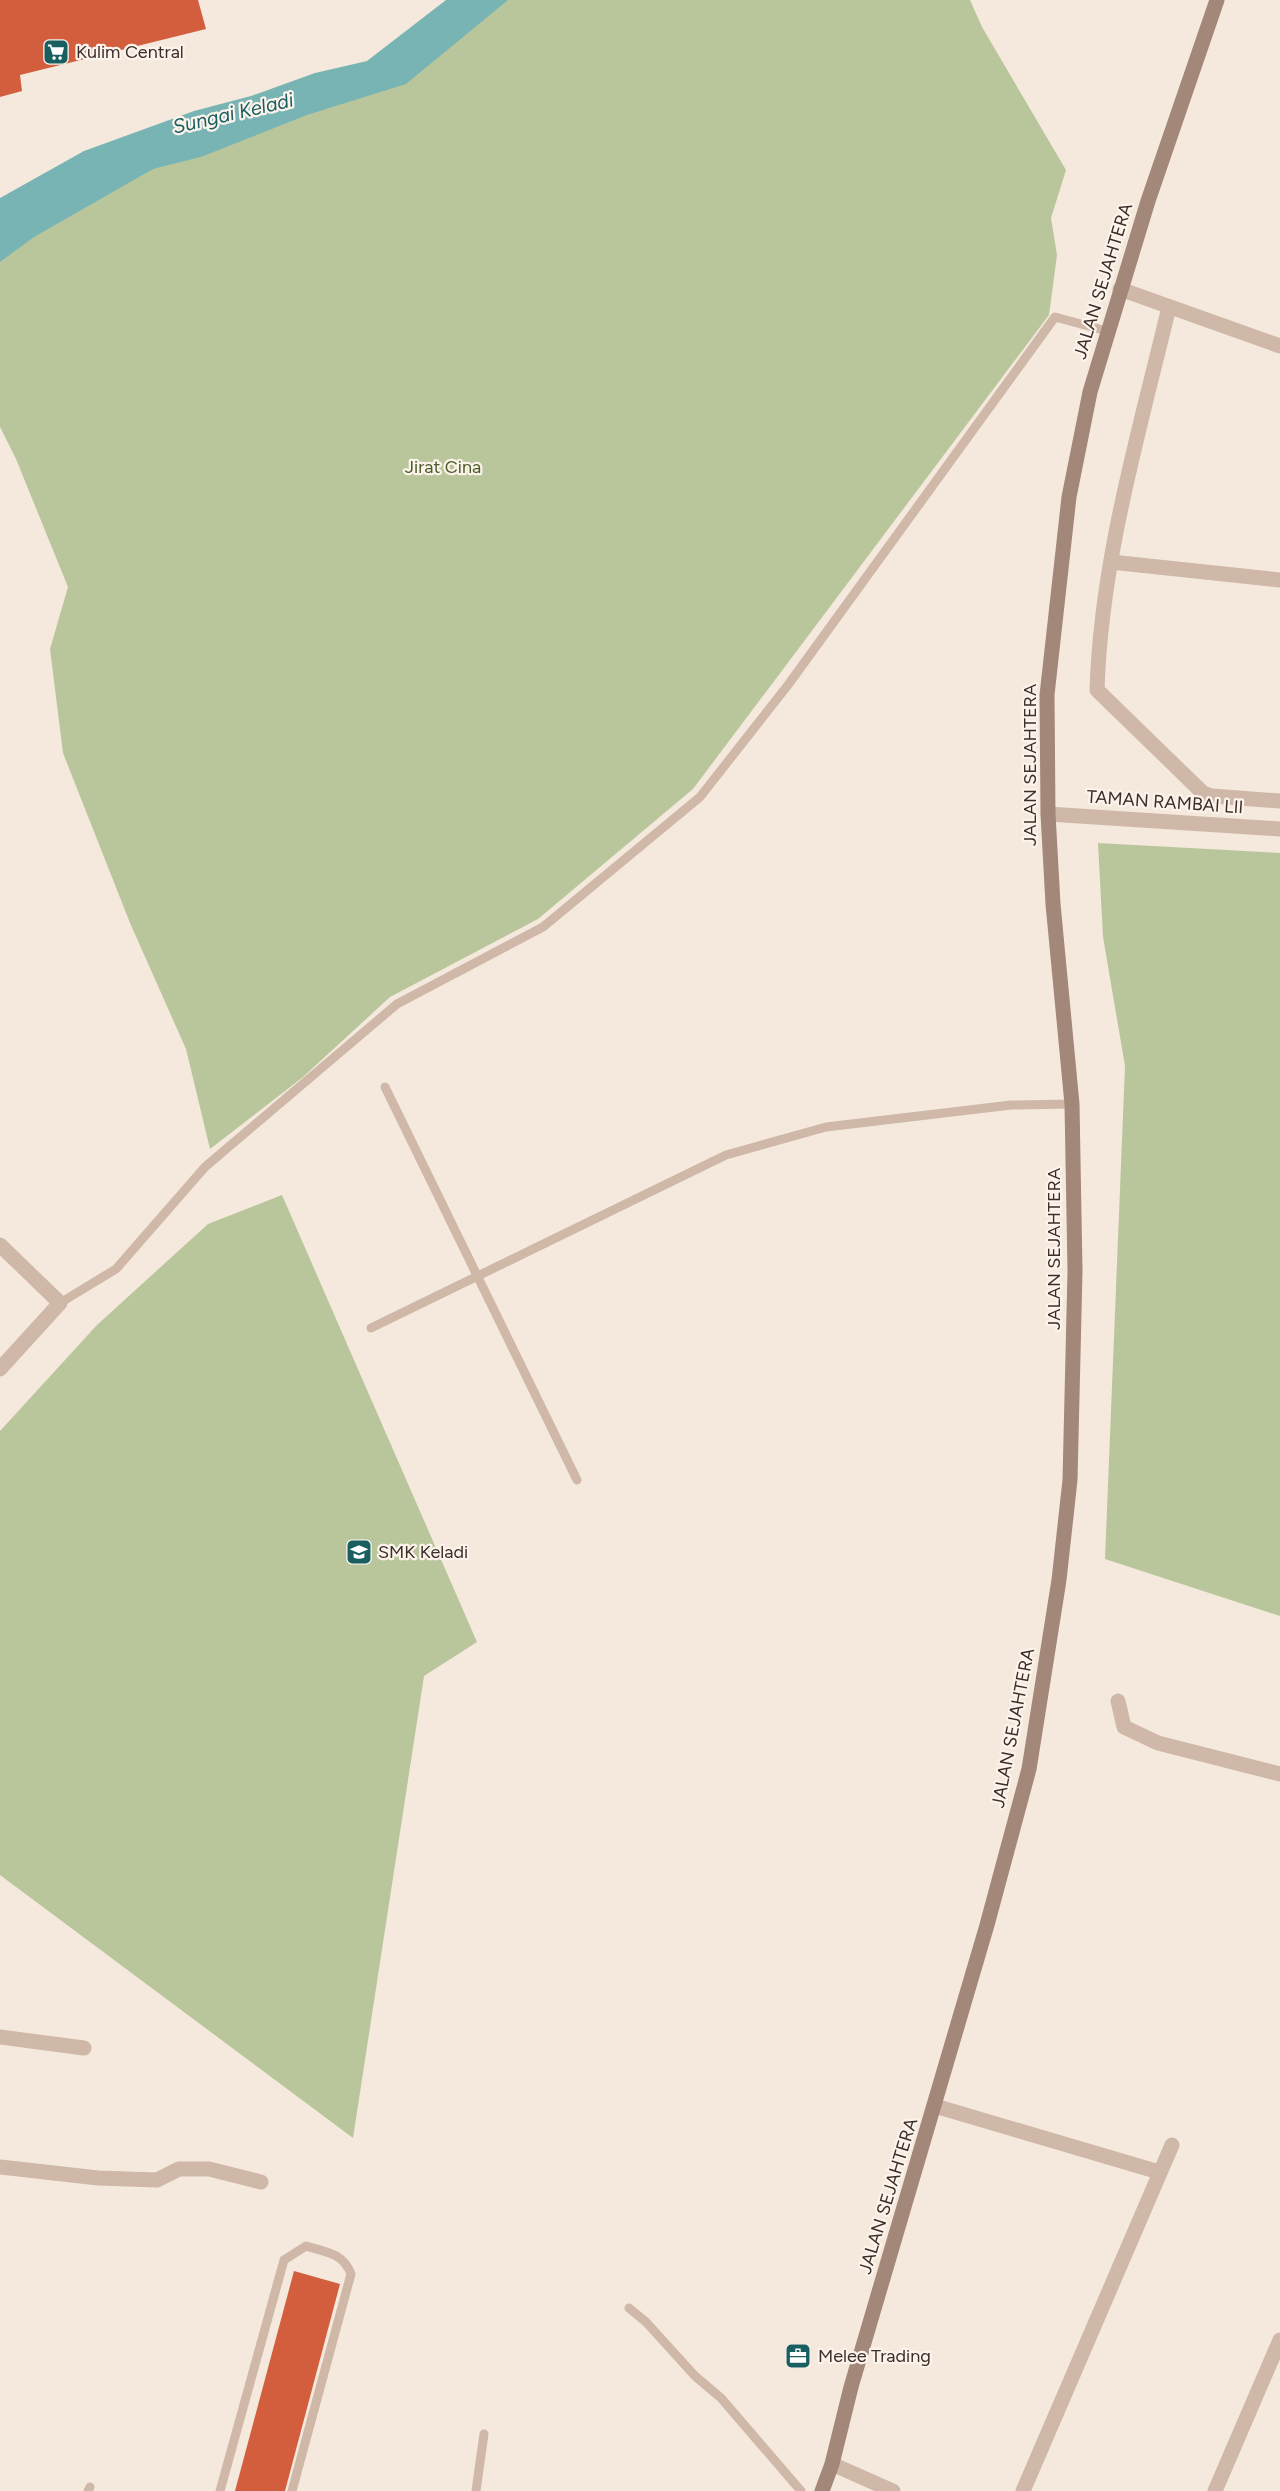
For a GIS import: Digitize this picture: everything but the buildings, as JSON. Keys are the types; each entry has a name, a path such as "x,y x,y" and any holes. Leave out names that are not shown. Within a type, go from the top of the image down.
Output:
{"street":[{"name":"JALAN SEJAHTERA","path":"822,2491 832,2464 851,2387 987,1925 1029,1769 1059,1580 1070,1480 1075,1271 1072,1104 1053,904 1048,814 1047,694 1069,497 1090,392 1107,331 1179,106 1217,0"},
{"path":"1120,290 1280,346"},
{"path":"1169,307 1111,562 1098,642 1097,690 1203,793 1212,796 1280,801"},
{"path":"1111,562 1280,580"},
{"name":"TAMAN RAMBAI LII","path":"1048,814 1280,830"},
{"path":"0,1245 60,1303 0,1369"},
{"path":"1118,1701 1124,1727 1158,1743 1280,1774"},
{"path":"0,2037 84,2049"},
{"path":"935,2106 1159,2172"},
{"path":"1023,2491 1172,2145"},
{"path":"0,2167 99,2178 157,2180 178,2169 209,2169 261,2182"},
{"path":"1215,2491 1280,2340"},
{"path":"832,2464 893,2491"}],"lane":[{"path":"60,1303 116,1269 204,1167 397,1004 543,927 700,797 788,685 1055,316 1107,331"},
{"path":"385,1087 577,1480"},
{"path":"371,1328 726,1155 826,1127 1011,1105 1072,1104"},
{"path":"220,2491 284,2260 306,2246 338,2255 346,2263 351,2274 292,2491"},
{"path":"629,2308 646,2322 695,2376 721,2398 801,2491"},
{"path":"476,2491 484,2434"}],"green space":[{"name":"Jirat Cina","path":"465,0 970,0 982,27 1066,170 1051,218 1057,255 1049,315 693,789 538,919 390,997 303,1077 210,1149 186,1049 130,923 63,753 50,649 68,587 16,459 0,427 0,223 337,87"},
{"path":"1098,843 1280,853 1280,1616 1105,1559 1125,1066 1103,937"},
{"path":"282,1195 477,1642 424,1676 353,2138 0,1875 0,1431 97,1325 208,1224"}],"water":[{"name":"Sungai Keladi","path":"446,0 508,0 406,84 307,115 201,157 153,169 34,237 0,262 0,198 84,151 194,111 251,96 315,73 367,61"}],"place":[{"name":"Kulim Central","path":"56,52"},
{"name":"SMK Keladi","path":"359,1552"},
{"name":"Melee Trading","path":"798,2356"}]}
